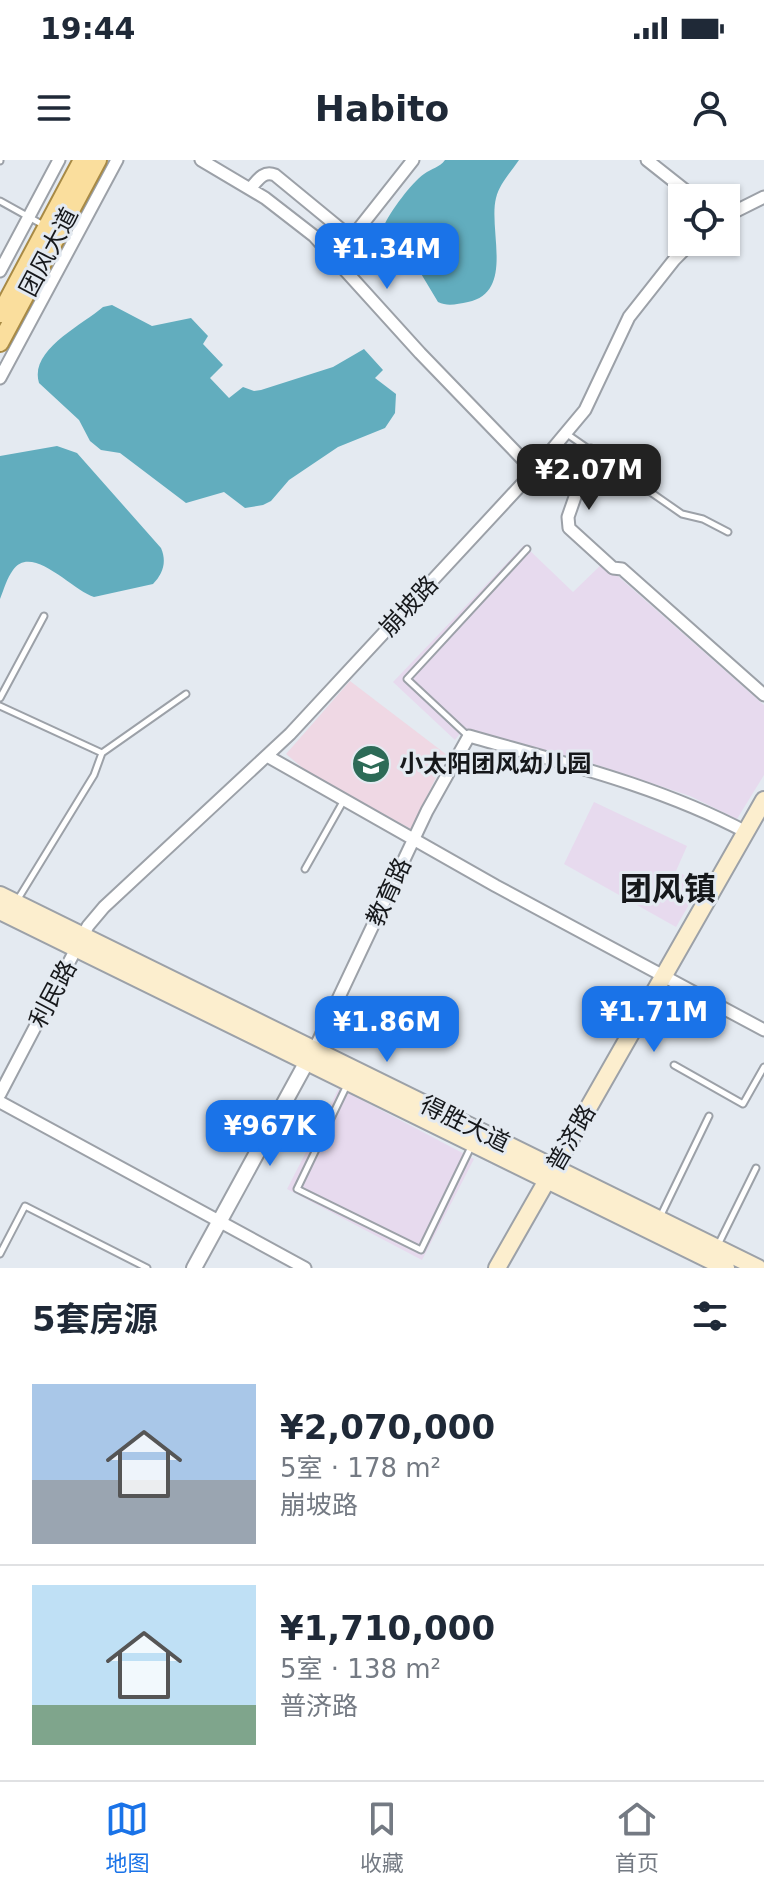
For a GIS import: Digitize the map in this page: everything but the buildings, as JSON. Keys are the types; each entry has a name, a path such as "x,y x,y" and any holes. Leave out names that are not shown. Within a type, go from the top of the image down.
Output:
{"main road":[{"name":"团风大道","path":"0,314 82,160"},
{"name":"团风大道","path":"0,343 98,160"},
{"name":"普济路","path":"668,979 764,800"},
{"name":"普济路","path":"497,1268 555,1176 668,979 764,821"},
{"name":"得胜大道","path":"5,903 555,1176 724,1268"},
{"name":"得胜大道","path":"310,1056 348,1082 473,1144 659,1220 758,1268"},
{"name":"普济路","path":"508,1268 555,1176"}],"street":[{"path":"0,271 59,160"},
{"path":"0,378 117,160"},
{"path":"201,160 250,189 314,236 420,353 534,471"},
{"path":"250,189 263,174 275,175 353,236 413,160"},
{"path":"647,160 677,184"},
{"path":"740,209 764,197"},
{"name":"崩坡路","path":"80,942 88,926 121,889 267,756 534,471 585,410 629,317 678,256"},
{"path":"591,451 568,517 569,528 613,568 622,569 764,695"},
{"path":"469,736 621,780 700,808 746,832"},
{"name":"教育路","path":"310,1056 414,839 469,736"},
{"path":"267,756 764,1030"},
{"name":"利民路","path":"0,1094 80,942"},
{"path":"194,1268 310,1056"},
{"path":"0,1102 305,1268"}],"lane":[{"path":"0,201 47,227"},
{"path":"566,434 682,514 703,519 728,532"},
{"path":"469,736 407,679 527,549"},
{"path":"0,698 44,616"},
{"path":"5,903 94,775 102,753 186,694"},
{"path":"0,706 102,753"},
{"path":"305,869 344,800"},
{"path":"674,1065 743,1104 764,1067"},
{"path":"348,1082 297,1189 421,1250 473,1144"},
{"path":"659,1220 709,1116"},
{"path":"717,1248 756,1168"},
{"path":"0,1254 25,1206 147,1268"}],"shaded area":[{"path":"524,545 573,592 603,563 764,705 764,775 737,819 690,796 588,762 474,734 464,728 455,740 393,682"},
{"name":"小太阳团风幼儿园","path":"350,681 447,755 411,829 310,774 286,754"},
{"path":"594,802 687,846 676,871 701,884 676,927 564,864"},
{"path":"339,1088 474,1159 422,1260 287,1189"}],"water":[{"path":"445,160 519,160 496,198 497,258 491,286 482,296 453,305 438,302 420,272 396,251 384,226 413,184"},
{"path":"112,305 152,326 191,318 208,336 203,344 223,365 210,378 229,398 243,387 261,390 333,367 364,349 383,370 375,378 396,394 395,413 385,428 338,447 289,480 271,501 263,505 245,508 224,492 186,503 120,453 101,450 90,441 79,420 39,383 38,371 49,349 103,307"},
{"path":"57,446 77,453 161,548 163,568 153,584 94,597 53,571 31,562 21,563 13,570 0,599 0,456"}],"place":[{"name":"小太阳团风幼儿园","path":"371,764"}],"district":[{"name":"团风镇","path":"668,889"}]}
